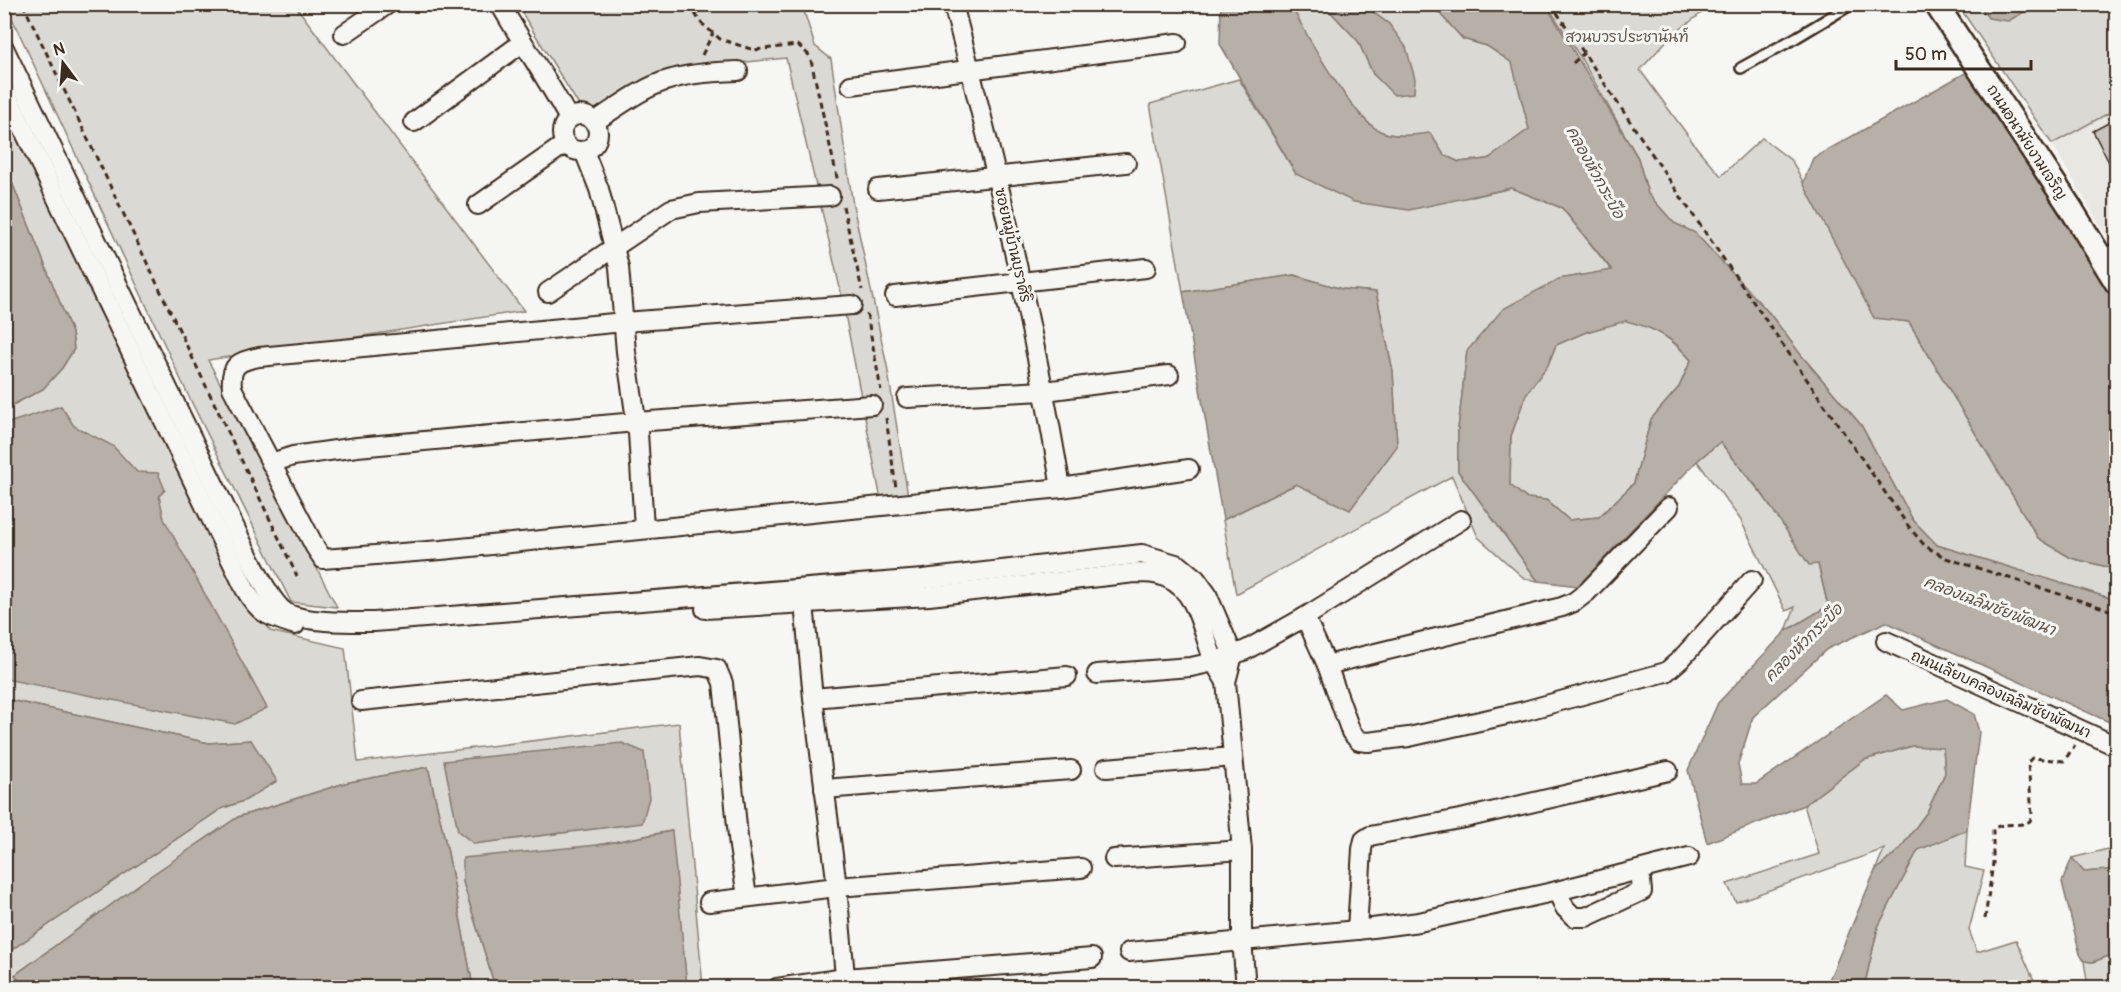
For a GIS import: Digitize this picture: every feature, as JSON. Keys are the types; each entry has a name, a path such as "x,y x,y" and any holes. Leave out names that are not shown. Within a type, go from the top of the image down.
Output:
{"street":[{"path":"344,34 387,4"},
{"path":"500,4 569,119"},
{"name":"ซอยหมู่บ้านบุราศิริ","path":"953,4 998,176 1022,282 1045,391 1061,488"},
{"name":"ถนนอนามัยงามเจริญ","path":"1936,4 2109,252 2116,282"},
{"path":"414,122 522,43"},
{"path":"851,85 1177,43"},
{"path":"4,48 250,559 269,592 286,612 305,618 374,622 804,596"},
{"path":"594,122 651,88 672,79 738,71"},
{"path":"4,89 236,572 254,606 262,613 299,627 350,632 804,596 923,579 1013,578 1135,564 1153,556 1179,565 1196,579 1214,606 1233,655 1226,682 1242,850 1242,940 1246,987"},
{"path":"582,116 594,122 598,136 591,147 584,151 571,149 565,144 562,131 569,119 582,116"},
{"path":"478,205 565,144"},
{"path":"584,151 599,189 619,267 636,422 644,528"},
{"path":"878,189 1126,163"},
{"path":"548,292 671,209 699,203 838,196"},
{"path":"65,217 81,208"},
{"path":"895,296 1146,268"},
{"path":"861,304 624,322 259,357 243,360 235,366 231,377 232,388 323,559 430,551 644,528 898,505 1061,488 1189,469"},
{"path":"907,398 1045,391 1169,375"},
{"path":"271,464 293,456 357,447 636,422 880,406"},
{"path":"1327,665 1562,607 1574,602 1587,592 1669,507"},
{"path":"1097,674 1191,667 1214,662 1246,650 1305,617 1461,520"},
{"path":"1135,564 1166,577 1186,592 1200,617 1214,662 1226,682"},
{"path":"1305,617 1327,665 1351,732 1359,741 1368,742 1409,737 1524,711 1666,672 1681,659 1752,580"},
{"path":"804,596 813,698 837,887 845,983"},
{"name":"ถนนเลียบคลองเฉลิมชัยพัฒนา","path":"1886,641 2116,746"},
{"path":"361,701 700,666 717,669 723,683 739,847 747,896"},
{"path":"813,698 1066,676"},
{"path":"1106,768 1233,757"},
{"path":"824,789 1071,771"},
{"path":"1357,930 1362,849 1364,840 1370,836 1454,820 1668,771"},
{"path":"1114,859 1242,850"},
{"path":"1129,952 1419,922 1557,891 1689,857"},
{"path":"709,902 837,887 1081,868"},
{"path":"1557,891 1565,908 1574,916 1586,917 1642,891 1640,870"},
{"path":"777,987 845,983 1092,957"}],"lane":[{"path":"1741,68 1797,38 1852,4"}],"path":[{"path":"23,4 297,576"},
{"path":"690,4 700,22 720,39 754,50 798,45 810,56 861,304 898,505"},
{"path":"1551,4 1909,527 1925,546 1946,558 2116,612"},
{"path":"1573,63 1584,53"},
{"path":"1985,919 1994,863 1994,829 1998,826 2024,825 2030,821 2032,815 2028,762 2032,758 2064,761 2084,731"}],"shaded area":[{"path":"2116,109 2116,252 2052,144"}],"green space":[{"path":"6,5 295,5 524,311 208,360 337,607 291,602 189,397"},
{"path":"517,5 802,5 815,46 831,59 853,205 887,366 908,496 881,500 840,288 786,58 681,69 597,110 580,107"},
{"path":"1291,5 1339,5 1326,7 1358,41 1373,74 1389,24 1363,5 1432,5 1463,39 1487,46 1513,63 1529,129 1488,159 1459,162 1444,155 1430,133 1397,135 1379,131 1368,123 1342,92"},
{"name":"สวนบวรประชานันท์","path":"1547,5 1712,5 1670,37 1640,70 1697,148 1721,176 1762,138 1792,161 1874,317 1909,322 2038,538 2071,558 2116,569 2116,600 1937,545 1913,520 1861,425 1801,355 1770,314 1695,233 1674,223 1648,194 1638,158 1579,55"},
{"path":"1958,5 2116,5 2116,109 2052,144"},
{"path":"1239,79 1296,174 1473,197 1511,188 1562,208 1612,271 1559,279 1467,351 1458,429 1458,471 1538,581 1525,579 1478,537 1452,476 1236,594 1223,520 1297,484 1397,446 1393,371 1376,292 1342,289 1294,275 1183,292 1150,104"},
{"path":"4,109 142,393 270,631 345,648 358,762 679,723 703,987 687,987 671,831 598,845 463,882 493,980 492,987 473,987 448,853 428,767 345,783 238,817 152,875 15,975 24,987 5,987 5,954 221,809 246,800 251,740 209,743 5,699 5,409 43,389 62,368 74,349 72,333 5,165"},
{"path":"1626,320 1662,334 1691,360 1679,387 1651,419 1634,483 1599,517 1569,520 1546,500 1526,498 1510,485 1511,436 1526,394 1548,365 1556,345 1586,332"},
{"path":"1720,442 1818,564 1828,606 1786,631 1795,607 1786,611 1740,519 1697,461"},
{"path":"1912,746 1943,747 1945,773 1927,812 1900,849 1875,871 1884,849 1736,902 1727,884 1819,854 1804,805 1864,760"},
{"path":"1967,830 1965,867 1984,871 1969,930 1977,952 2016,940 2037,987 1864,988 1878,927 1918,850"},
{"path":"2116,847 2116,869 2113,870 2084,872 2072,858"},
{"path":"2116,953 2116,977 2088,987 2084,961 2093,962"}],"water":[{"path":"1221,5 1291,5 1331,74 1369,123 1380,131 1392,135 1430,133 1444,155 1459,162 1488,159 1529,129 1512,63 1487,46 1463,39 1432,5 1546,5 1638,158 1648,194 1674,223 1695,233 1770,314 1801,355 1861,425 1913,520 1937,545 2116,600 2116,725 1886,622 1827,649 1753,717 1738,764 1742,784 1756,784 1886,695 1903,710 1947,699 1974,714 1979,732 1967,830 1918,850 1878,927 1864,987 1826,987 1875,871 1900,849 1927,812 1945,773 1943,748 1912,746 1864,760 1804,805 1707,843 1688,770 1718,703 1786,631 1828,606 1818,564 1809,565 1761,492 1720,442 1697,461 1578,586 1538,581 1458,471 1458,429 1467,351 1503,309 1559,279 1612,270 1562,208 1511,188 1409,210 1354,202 1296,174 1220,44","holes":["1626,321 1670,339 1691,360 1679,387 1651,419 1634,483 1599,517 1569,520 1546,500 1526,498 1510,485 1511,436 1526,394 1548,365 1556,345 1586,332"]},
{"path":"1363,5 1389,24 1406,47 1415,79 1414,93 1394,95 1373,74 1358,41 1325,6"},
{"path":"1979,5 2037,5 2008,21 1988,18"},
{"path":"1967,72 2099,271 2116,303 2116,569 2071,558 2038,538 1909,322 1874,318 1803,183 1813,158"},
{"path":"5,165 72,333 74,349 62,368 43,389 5,409"},
{"path":"1294,275 1342,289 1376,292 1393,371 1397,446 1350,510 1296,484 1223,520 1183,292"},
{"path":"61,406 74,426 113,446 137,472 158,473 165,490 159,496 164,519 267,708 235,724 5,679 5,424"},
{"path":"5,699 209,743 251,740 277,781 246,800 221,809 5,954"},
{"path":"622,743 644,752 649,798 642,823 474,844 458,831 444,761"},
{"path":"428,767 448,853 473,987 24,988 15,975 152,875 238,817 345,783"},
{"path":"672,831 687,987 492,987 493,980 463,882 463,858 598,845"},
{"path":"2072,858 2084,872 2116,869 2116,953 2093,962 2084,961 2080,954 2062,882"}],"building":[{"path":"2116,119 2116,176 2093,131"}],"water label":[{"name":"คลองหัวกระบือ","path":"1596,172"},
{"name":"คลองเฉลิมชัยพัฒนา","path":"1990,605"},
{"name":"คลองหัวกระบือ","path":"1803,642"}]}
